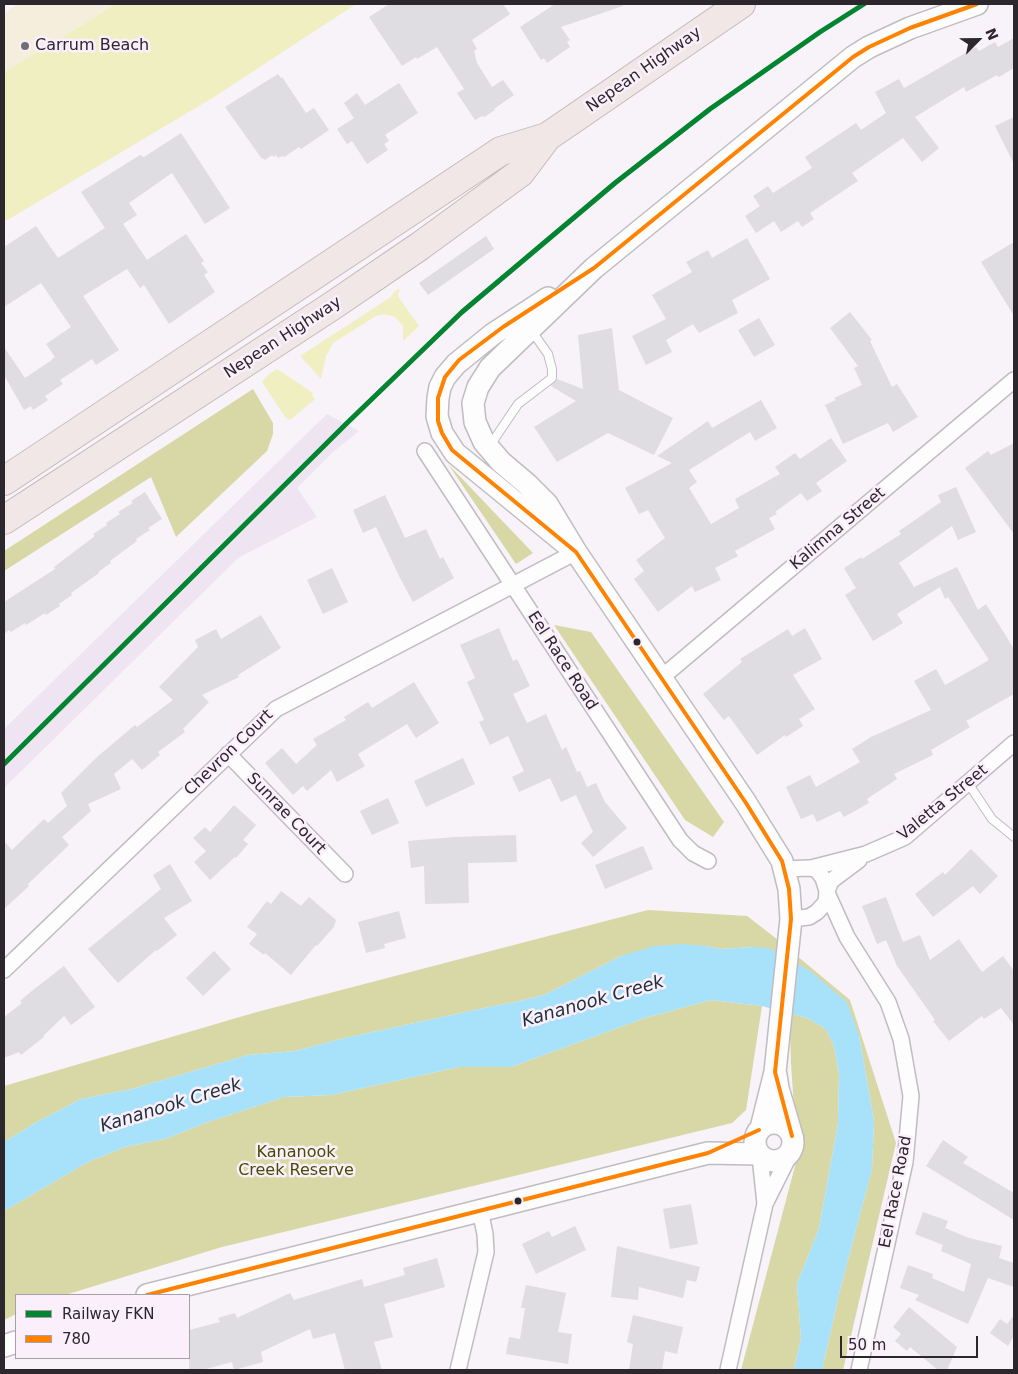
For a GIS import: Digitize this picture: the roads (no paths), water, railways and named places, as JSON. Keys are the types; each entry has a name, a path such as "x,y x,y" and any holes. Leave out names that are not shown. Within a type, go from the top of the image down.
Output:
{"highway":[{"name":"Nepean Highway","path":"4,482 501,151 547,137 741,4"},
{"name":"Nepean Highway","path":"4,520 332,306 420,246 520,173 547,137"},
{"path":"312,277 332,306"}],"street":[{"path":"800,918 789,889 785,869 775,849 746,803 576,552 544,500 501,462 478,432 473,408 476,392 484,375 496,361 594,268 853,57 869,47 910,28 977,4"},
{"path":"576,552 456,453 442,434 437,411 438,398 443,382 459,360 503,328 594,268"},
{"name":"Kalimna Street","path":"661,678 1014,380"},
{"name":"Eel Race Road","path":"425,451 680,840 693,853 708,861"},
{"name":"Chevron Court","path":"4,970 276,708 576,552"},
{"name":"Valetta Street","path":"785,869 810,868 866,854 905,837 1014,743"},
{"name":"Sunrae Court","path":"228,754 345,874"},
{"name":"Valetta Street","path":"827,893 831,881 866,854"},
{"path":"708,1153 759,1155 775,1162 787,1157 792,1143 778,1088 776,1072 778,1036 789,940 800,918 820,910 826,902 827,893 822,876 816,870 810,868"},
{"name":"Eel Race Road","path":"827,893 847,937 888,1002 901,1039 911,1096 905,1162 859,1370"},
{"name":"Eel Race Road","path":"800,918 816,916 825,918 832,922 847,937"},
{"path":"765,1204 759,1155 754,1142 760,1129 776,1072"},
{"path":"151,1294 708,1153 772,1123 780,1124 787,1129 792,1143 765,1204 728,1370"},
{"path":"458,1370 486,1252 486,1234 480,1210"}],"lane":[{"path":"489,448 518,404 552,378 548,354 530,329"},
{"path":"968,783 992,819 1014,837"}],"water":[{"name":"Kananook Creek","path":"682,944 720,949 769,948 809,970 847,1002 859,1035 874,1121 872,1169 840,1290 822,1370 794,1370 801,1338 797,1284 819,1228 838,1124 839,1074 834,1046 826,1029 807,1018 762,1006 711,1000 645,1018 511,1067 459,1067 331,1095 284,1097 205,1123 168,1138 125,1147 88,1162 4,1211 4,1142 81,1099 132,1089 248,1055 295,1051 345,1038 544,995 621,956 654,946"}],"rail line":[{"name":"FKN","path":"4,764 346,424 462,312 615,183 710,109 820,32 864,4"}],"place":[{"name":"Carrum Beach","path":"25,46"}],"park label":[{"name":"Kananook Creek Reserve","path":"296,1162"}]}
